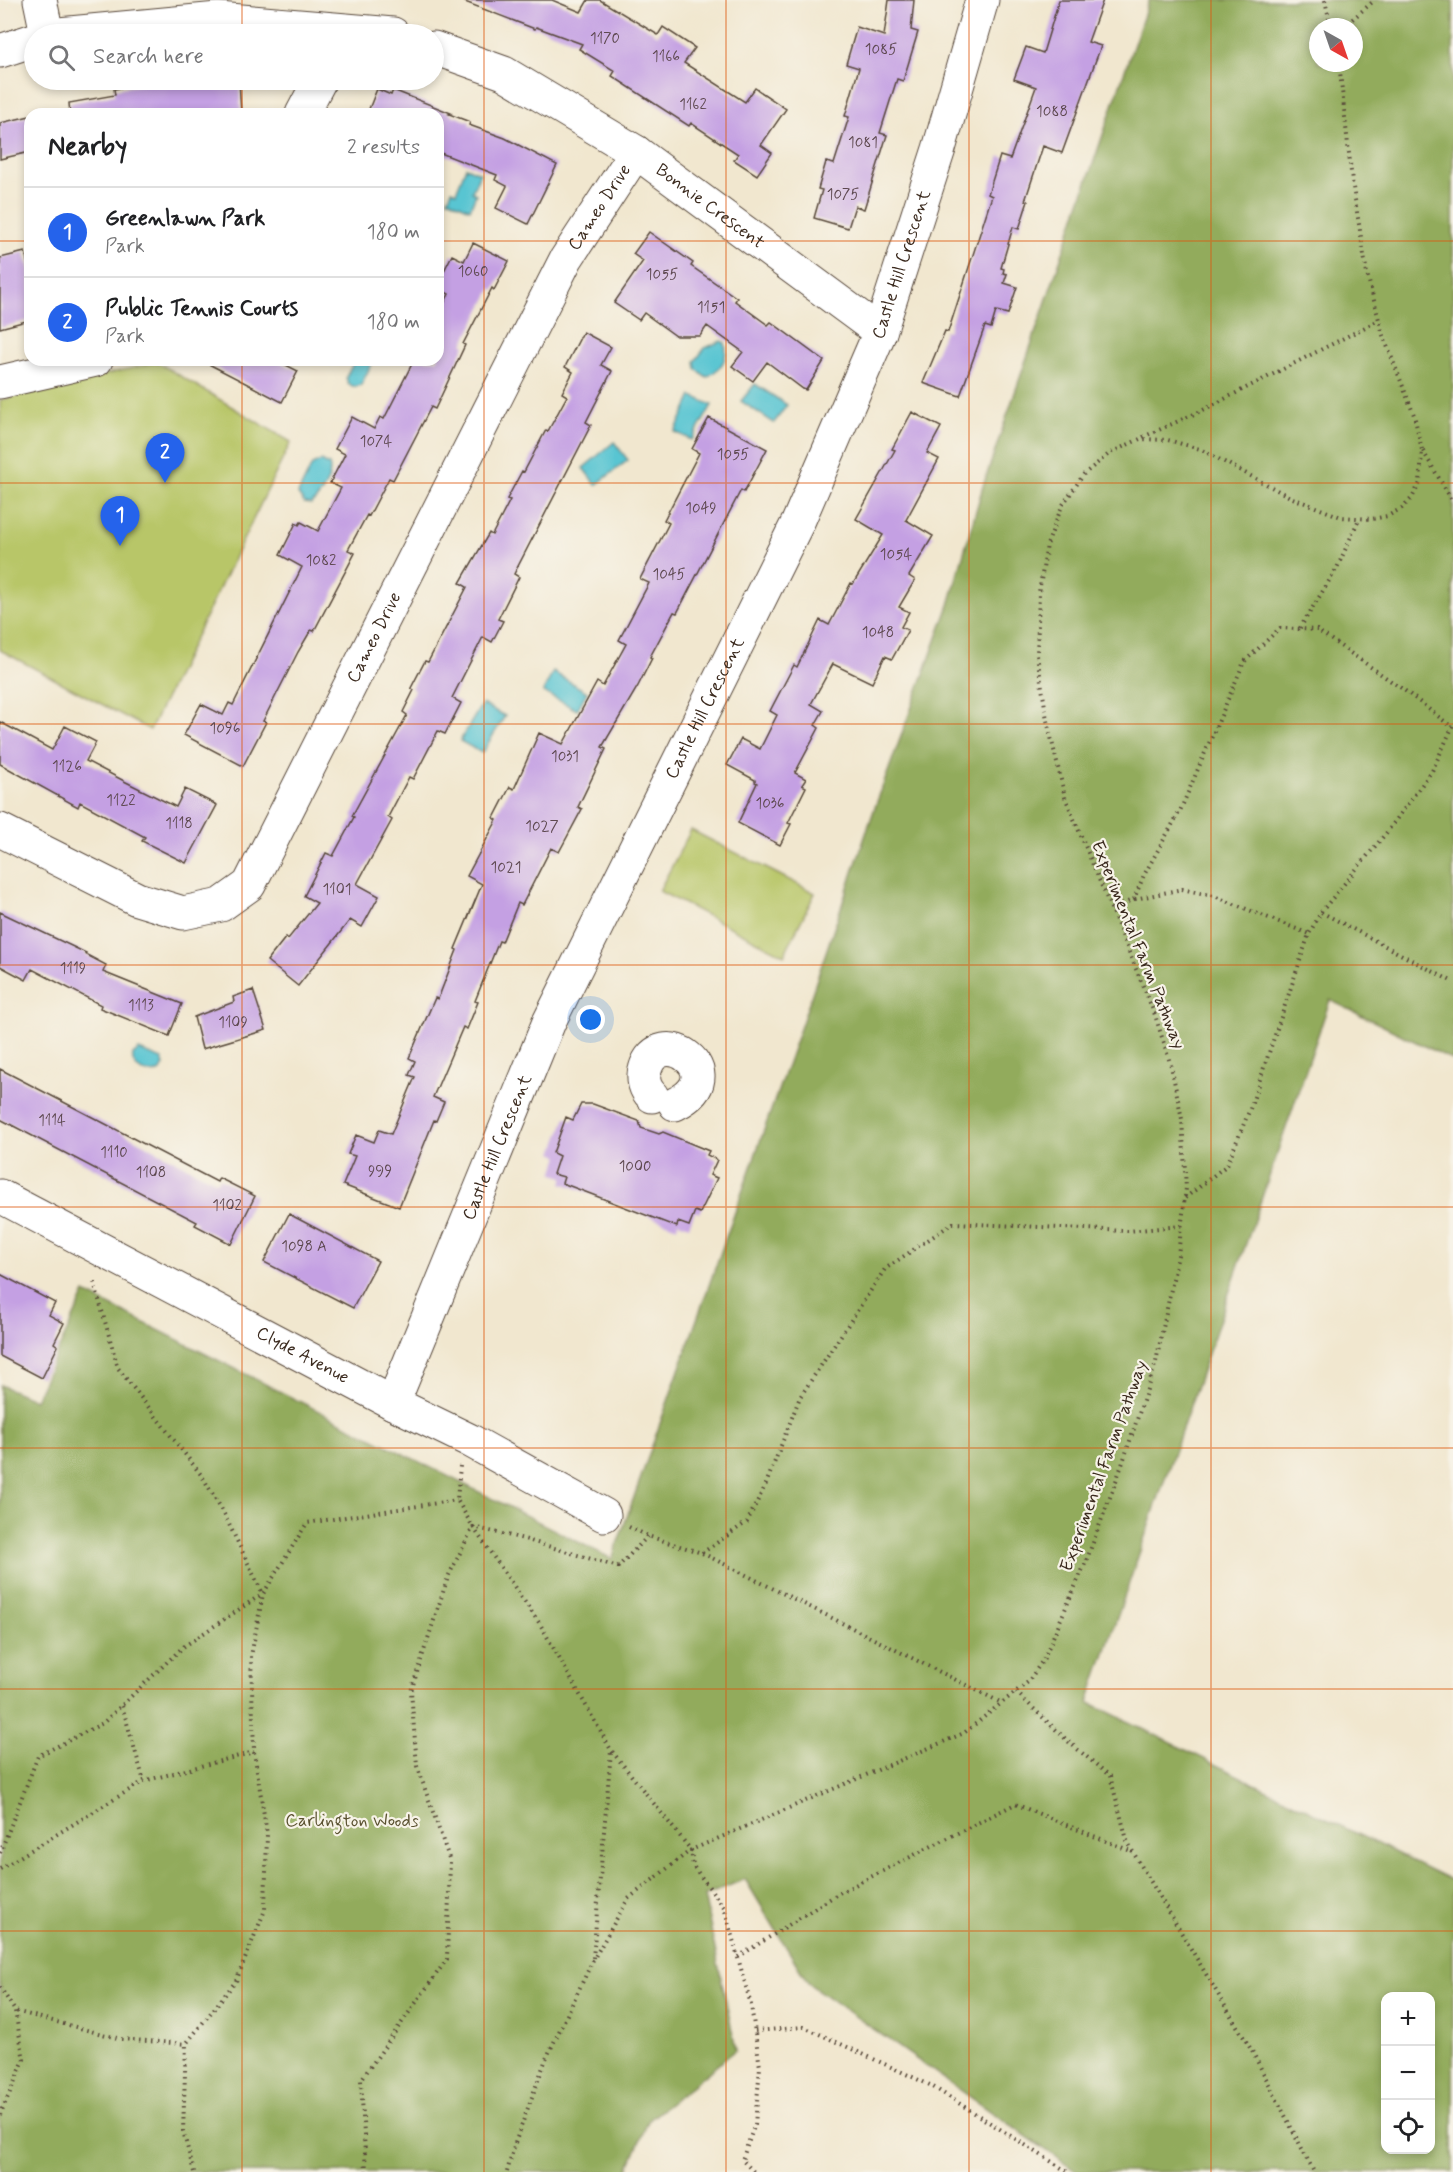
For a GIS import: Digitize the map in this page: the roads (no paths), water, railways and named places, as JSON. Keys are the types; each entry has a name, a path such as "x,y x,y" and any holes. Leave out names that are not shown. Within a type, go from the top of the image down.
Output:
{"street":[{"path":"40,0 45,24"},
{"name":"Castle Hill Crescent","path":"393,1403 549,1022 798,522 880,332 939,149 982,0"},
{"path":"165,24 218,19 264,24"},
{"path":"0,51 24,43"},
{"name":"Bonnie Crescent","path":"444,52 504,73 636,152 880,332"},
{"path":"305,108 315,90"},
{"name":"Cameo Drive","path":"0,830 137,899 183,913 221,905 249,885 566,259 636,152"},
{"path":"0,382 70,366"},
{"name":"Clyde Avenue","path":"0,1196 393,1403 470,1440 604,1515"}],"water":[{"path":"466,167 480,173 472,192 476,194 470,209 448,199 452,190 456,192"},
{"path":"721,341 725,343 725,359 717,370 707,377 696,369 695,361 705,348"},
{"path":"352,366 370,366 361,385 355,387 348,384 346,377"},
{"path":"755,384 787,405 774,423 741,401"},
{"path":"692,396 712,405 692,440 675,432"},
{"path":"614,442 628,460 596,485 583,468"},
{"path":"321,461 329,465 328,480 315,501 311,504 304,503 298,494 312,465"},
{"path":"553,672 587,692 577,710 543,692"},
{"path":"482,704 505,716 482,753 460,741"},
{"path":"139,1050 162,1059 164,1065 161,1071 151,1073 137,1068 133,1055"}],"place":[{"name":"Public Tennis Courts","path":"165,483"},
{"name":"Greenlawn Park","path":"120,546"}],"park label":[{"name":"Carlington Woods","path":"352,1821"}]}
